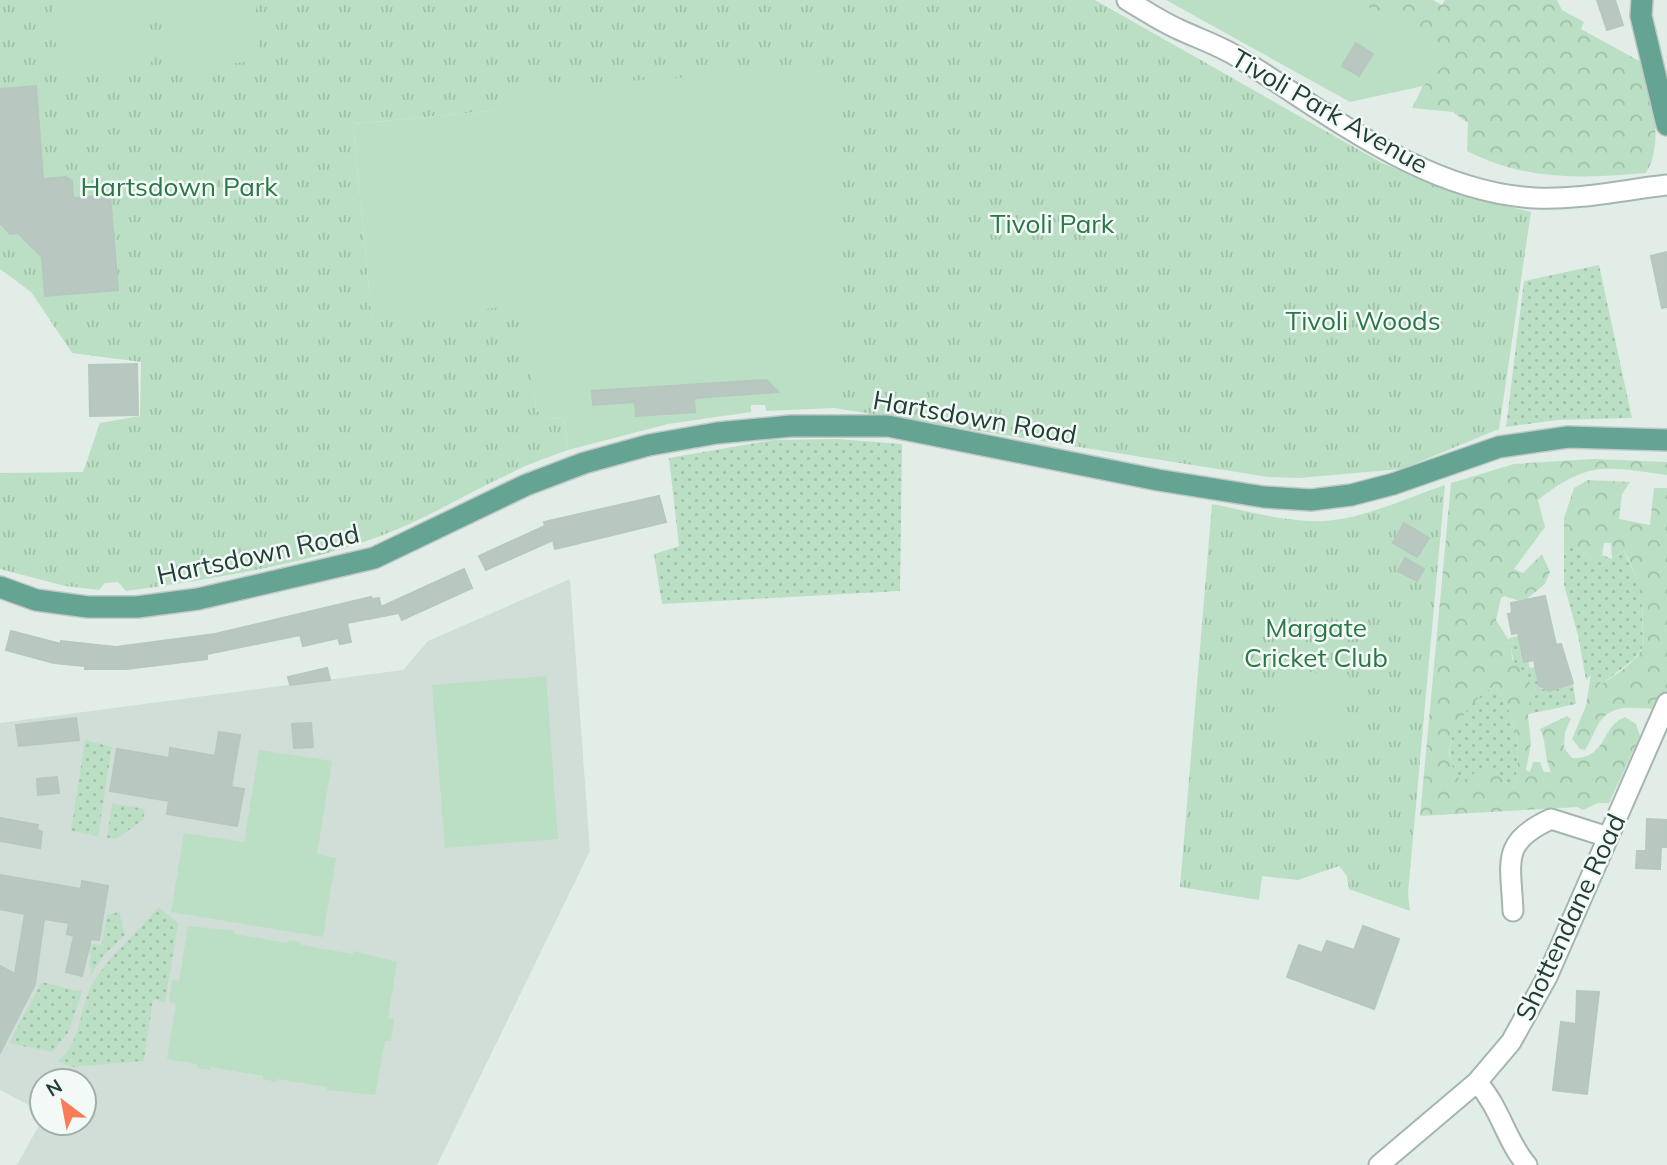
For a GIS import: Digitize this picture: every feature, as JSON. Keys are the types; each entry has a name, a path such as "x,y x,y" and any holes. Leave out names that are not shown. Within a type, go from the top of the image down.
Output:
{"main road":[{"path":"1638,5 1667,125"},
{"name":"Hartsdown Road","path":"0,587 64,605 111,608 198,599 234,592 374,558 526,485 584,463 649,444 791,425 888,426 1158,480 1264,497 1311,500 1351,495 1393,484 1499,447 1569,437 1667,440"}],"street":[{"name":"Tivoli Park Avenue","path":"1127,0 1175,27 1233,54 1386,149 1456,181 1533,198 1586,197 1667,184"},
{"name":"Shottendane Road","path":"1379,1165 1477,1082 1511,1042 1547,977 1667,703"},
{"path":"1513,911 1512,852 1517,839 1530,828 1551,819 1608,837"},
{"path":"1477,1082 1494,1101 1527,1165"}],"shaded area":[{"path":"570,579 590,851 437,1165 17,1165 33,1137 98,1137 98,1067 28,1067 28,1105 0,1090 0,723 403,670 428,641"}],"green space":[{"path":"0,0 1095,0 1382,163 1453,192 1531,212 1499,429 1402,469 1299,478 1268,477 834,408 834,390 510,109 353,124 372,320 524,304 536,410 547,418 564,419 568,450 519,469 412,523 378,537 316,556 254,570 126,591 118,582 105,583 99,590 65,586 0,569 0,473 83,472 100,423 140,416 141,362 72,353 31,292 0,269"},
{"path":"52,0 147,0 152,62 58,70"},
{"path":"160,0 255,0 260,61 166,69"},
{"path":"1166,0 1355,0 1456,54 1423,86 1350,102"},
{"path":"1355,0 1433,0 1442,5 1445,0 1557,0 1562,10 1584,22 1581,29 1643,63 1656,133 1652,161 1646,173 1555,176 1512,168 1467,151 1468,123 1453,112 1412,108 1423,86 1455,54"},
{"path":"836,68 834,408 766,411 765,405 751,405 751,412 668,424 568,450 564,419 547,418 536,410 523,305 372,321 353,124 509,109 529,87"},
{"path":"1599,265 1632,418 1558,420 1506,427 1524,281"},
{"path":"837,439 902,444 900,591 662,604 654,554 679,546 669,458 773,440"},
{"path":"1593,459 1667,462 1667,475 1613,469 1585,472 1538,500 1545,527 1514,569 1523,573 1542,554 1550,572 1545,584 1523,602 1504,596 1501,598 1496,620 1511,644 1512,659 1529,678 1531,690 1528,716 1531,743 1526,770 1530,772 1533,762 1540,762 1544,772 1551,772 1540,729 1567,716 1571,719 1565,732 1564,748 1572,758 1592,753 1611,727 1625,717 1636,724 1640,736 1609,803 1598,803 1583,810 1577,807 1420,816 1451,483 1514,464","holes":["1495,686 1513,722 1518,745 1515,786 1512,789 1496,772 1477,770 1461,786 1450,760 1449,750 1456,728 1470,707"]},
{"path":"1588,480 1630,482 1622,494 1619,519 1650,525 1654,488 1667,488 1667,692 1654,709 1623,708 1609,713 1598,725 1585,750 1580,749 1572,739 1586,706 1591,674 1602,684 1631,663 1643,646 1640,588 1624,551 1612,559 1611,543 1604,543 1602,555 1590,559 1579,549 1564,547 1564,518 1574,488"},
{"name":"Margate Cricket Club","path":"1445,485 1408,893 1410,911 1349,889 1347,876 1339,866 1298,880 1262,876 1259,900 1180,887 1212,504 1282,518 1325,521 1371,512"},
{"path":"1564,547 1579,549 1590,559 1602,555 1612,559 1624,551 1642,589 1643,647 1633,660 1602,684 1591,675 1586,680 1578,635 1564,585"},
{"path":"1531,633 1534,646 1521,649 1524,662 1528,661 1530,668 1535,667 1542,689 1555,690 1573,683 1576,704 1524,715 1509,638"},
{"path":"1284,670 1349,675 1341,740 1275,731"},
{"path":"546,676 558,839 445,848 432,685"},
{"path":"1495,686 1509,711 1516,734 1518,758 1515,786 1512,789 1496,772 1460,787 1450,760 1452,738 1469,707"},
{"path":"85,740 112,747 98,836 71,831"},
{"path":"259,750 332,761 317,854 336,858 323,937 171,912 184,833 244,842"},
{"path":"112,803 145,809 143,820 116,839 107,838"},
{"path":"158,907 178,923 165,1002 153,999 144,1061 73,1067 57,1061 75,1038 91,987 114,955"},
{"path":"119,912 125,935 104,955 89,978 92,968 89,967 91,955 87,944 102,945 107,915"},
{"path":"188,926 235,931 235,934 287,943 288,940 301,942 301,945 353,954 354,951 397,962 388,1018 394,1019 391,1041 385,1041 375,1095 327,1090 327,1087 277,1079 276,1082 263,1079 263,1076 211,1067 210,1070 197,1068 197,1064 167,1059 176,1004 169,1002 172,980 179,981"},
{"path":"42,982 82,992 68,1033 52,1052 9,1043"}],"building":[{"path":"1597,0 1615,0 1623,25 1607,30"},
{"path":"1356,43 1373,54 1359,76 1342,66"},
{"path":"36,86 43,179 66,177 72,181 73,198 110,195 118,290 45,296 42,257 18,233 10,234 0,223 0,89"},
{"path":"1667,252 1667,307 1662,308 1651,256"},
{"path":"137,364 138,415 90,416 89,365"},
{"path":"766,380 778,392 694,398 695,412 636,416 635,402 593,405 592,391"},
{"path":"659,496 666,522 555,549 553,540 486,570 479,556 545,526 544,522"},
{"path":"1404,523 1429,538 1417,557 1393,543"},
{"path":"1405,558 1424,569 1417,581 1398,571"},
{"path":"464,569 472,588 402,620 399,613 347,623 351,642 340,644 338,638 303,646 300,635 207,654 207,659 126,669 85,669 85,666 54,663 6,650 11,631 61,644 61,641 116,647 215,634 371,597 379,598 381,607"},
{"path":"1545,596 1556,645 1561,644 1573,683 1549,691 1539,685 1534,660 1524,662 1518,633 1512,634 1508,614 1512,613 1511,603"},
{"path":"327,668 330,680 290,685 288,677"},
{"path":"76,718 79,740 19,746 16,725"},
{"path":"311,723 313,747 294,748 292,724"},
{"path":"219,732 240,735 231,787 244,789 237,826 167,814 169,801 110,791 117,749 169,758 170,748 215,756"},
{"path":"57,777 59,793 38,795 37,779"},
{"path":"0,818 38,825 37,830 42,832 40,848 0,841"},
{"path":"1647,819 1667,820 1667,847 1661,847 1660,869 1636,868 1637,851 1646,851"},
{"path":"0,875 81,889 82,881 108,886 99,940 91,939 82,976 66,972 74,936 67,934 69,923 44,919 35,984 0,1053 0,966 15,974 25,914 0,909"},
{"path":"1363,926 1399,939 1374,1009 1287,977 1299,945 1322,953 1327,941 1354,950"},
{"path":"1577,991 1599,992 1587,1094 1553,1090 1561,1022 1576,1024"}],"park label":[{"name":"Hartsdown Park","path":"179,186"},
{"name":"Tivoli Park","path":"1052,223"},
{"name":"Tivoli Woods","path":"1363,320"}]}
